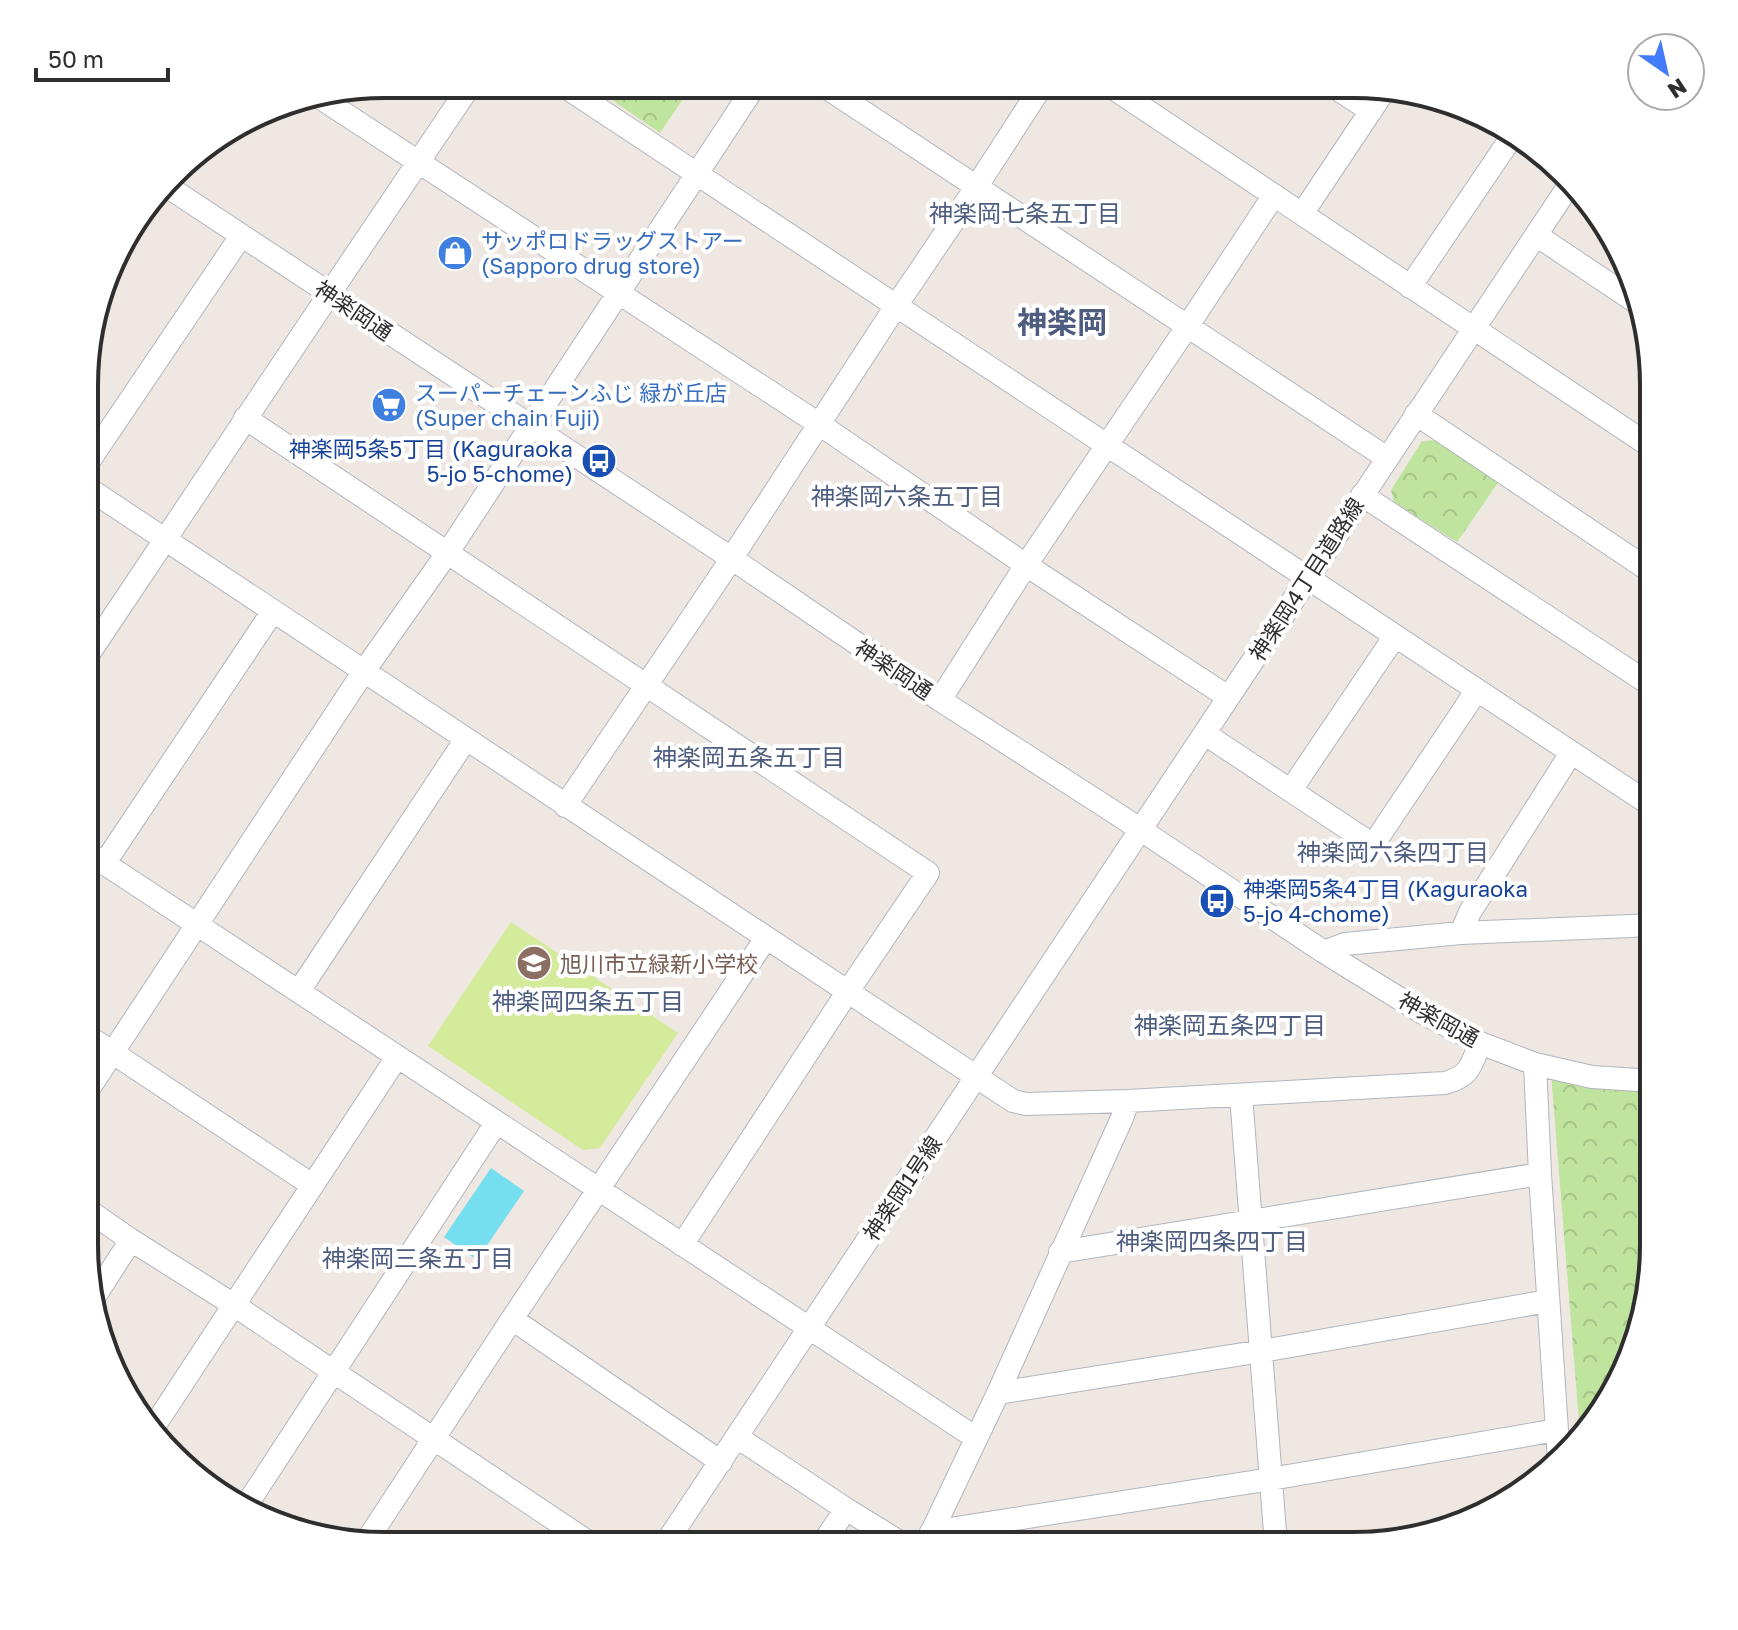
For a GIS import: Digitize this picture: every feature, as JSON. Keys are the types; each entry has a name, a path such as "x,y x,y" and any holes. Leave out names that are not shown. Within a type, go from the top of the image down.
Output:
{"street":[{"path":"98,640 461,98"},
{"path":"582,98 1640,798"},
{"path":"98,1075 747,98"},
{"path":"842,98 1387,458"},
{"path":"565,806 1034,98"},
{"path":"1128,98 1640,439"},
{"path":"1351,98 1371,111"},
{"path":"1302,214 1379,99"},
{"path":"330,104 819,424 1228,697"},
{"path":"1410,287 1508,143"},
{"name":"神楽岡通","path":"174,191 731,558 940,700 1324,952 1423,1013 1480,1043 1535,1064 1592,1077 1640,1080"},
{"name":"神楽岡4丁目道路線","path":"1141,830 1565,192"},
{"path":"940,700 1026,565 1274,195"},
{"path":"1536,235 1626,295"},
{"path":"98,448 241,236"},
{"path":"1416,414 1640,564"},
{"path":"245,418 928,873 682,1245"},
{"path":"98,495 1013,1101 1026,1104 1128,1101 1445,1083 1460,1079 1471,1067 1480,1043"},
{"path":"1362,495 1640,678"},
{"path":"98,854 273,611"},
{"path":"1291,790 1395,636"},
{"path":"1205,734 1373,845 1477,690"},
{"path":"299,991 466,739"},
{"path":"1461,933 1470,912 1571,753"},
{"name":"神楽岡1号線","path":"674,1532 1141,830"},
{"path":"98,860 976,1438"},
{"path":"1324,952 1345,944 1461,933 1640,926"},
{"path":"373,1531 766,938"},
{"path":"98,1043 312,1185"},
{"path":"158,1421 397,1057"},
{"path":"1535,1064 1558,1446"},
{"path":"1241,1095 1275,1532"},
{"path":"931,1532 998,1393 1128,1101"},
{"path":"251,1499 496,1123"},
{"path":"1060,1252 1540,1174"},
{"path":"98,1217 573,1532"},
{"path":"101,1287 131,1240"},
{"path":"998,1393 1548,1301"},
{"path":"512,1319 721,1462"},
{"path":"968,1532 1557,1430"},
{"path":"737,1437 883,1532"},
{"path":"830,1532 846,1509"}],"green space":[{"path":"609,98 684,98 660,133"},
{"path":"1438,440 1500,480 1457,542 1394,502 1391,490 1422,441"},
{"path":"511,922 678,1033 600,1148 583,1150 428,1046"},
{"path":"1551,1073 1640,1085 1638,1283 1618,1355 1602,1389 1579,1422"}],"water":[{"path":"491,1168 524,1191 477,1260 444,1237"}],"place":[{"name":"サッポロドラッグストアー (Sapporo drug store)","path":"455,253"},
{"name":"スーパーチェーンふじ 緑が丘店 (Super chain Fuji)","path":"389,405"},
{"name":"神楽岡5条5丁目 (Kaguraoka 5-jo 5-chome)","path":"599,461"},
{"name":"神楽岡5条4丁目 (Kaguraoka 5-jo 4-chome)","path":"1217,901"},
{"name":"旭川市立緑新小学校","path":"534,963"}],"district":[{"name":"神楽岡七条五丁目","path":"1025,212"},
{"name":"神楽岡","path":"1062,322"},
{"name":"神楽岡六条五丁目","path":"907,495"},
{"name":"神楽岡五条五丁目","path":"749,756"},
{"name":"神楽岡六条四丁目","path":"1393,851"},
{"name":"神楽岡四条五丁目","path":"588,1000"},
{"name":"神楽岡五条四丁目","path":"1230,1024"},
{"name":"神楽岡四条四丁目","path":"1212,1240"},
{"name":"神楽岡三条五丁目","path":"418,1257"}]}
